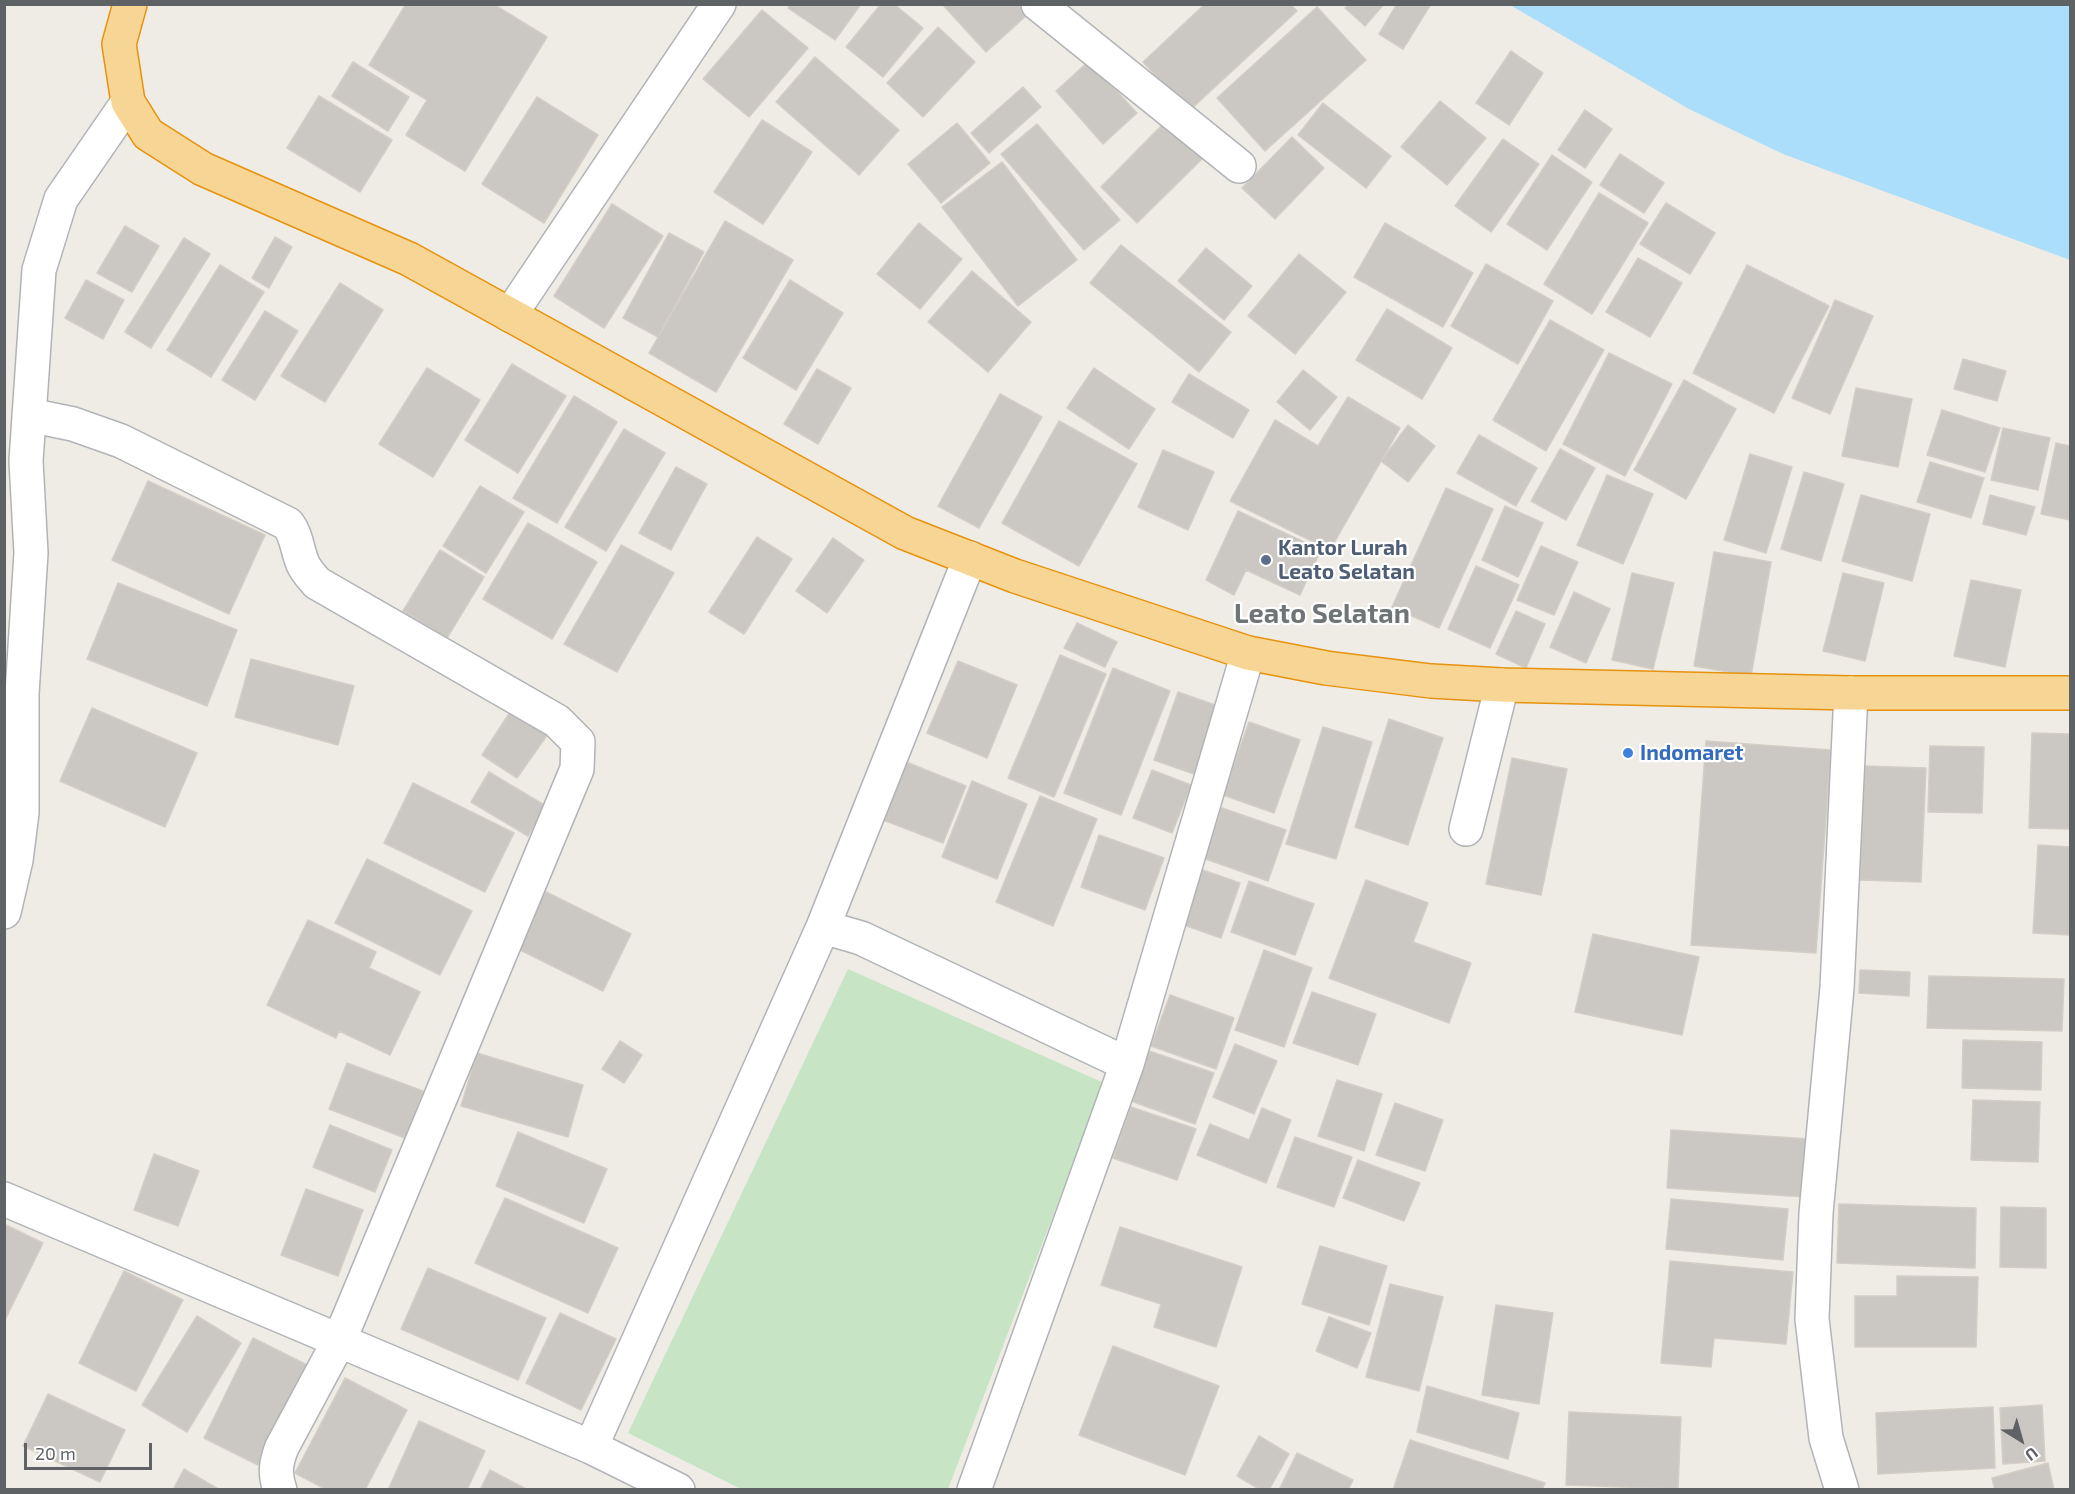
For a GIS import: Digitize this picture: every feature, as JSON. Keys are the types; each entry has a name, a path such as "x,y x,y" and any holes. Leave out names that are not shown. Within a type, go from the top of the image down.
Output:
{"highway":[{"path":"130,4 119,44 128,102 148,134 203,169 409,259 905,533 1025,580 1248,653 1326,668 1431,681 1502,685 1851,693 2070,693"}],"street":[{"path":"510,315 719,4"},
{"path":"1038,4 1239,166"},
{"path":"4,912 16,860 21,813 22,694 31,553 26,461 39,270 61,199 128,102"},
{"path":"29,415 73,424 121,441 288,524 295,534 297,549 304,567 317,584 556,721 578,742 577,769 340,1339 282,1446 276,1464 276,1480 280,1490"},
{"path":"591,1447 822,927 970,558"},
{"path":"974,1490 1127,1064 1248,653"},
{"path":"1466,829 1502,685"},
{"path":"1842,1490 1826,1438 1812,1319 1816,1213 1837,988 1851,693"},
{"path":"822,927 861,938 1127,1064"},
{"path":"4,1199 340,1339 591,1447 678,1490"}],"green space":[{"path":"848,969 1104,1083 948,1489 741,1489 628,1433"}],"water":[{"path":"1510,5 2070,5 2070,260 1783,154 1689,109"}],"building":[{"path":"406,4 493,4 547,37 465,171 406,135 427,100 369,65"},
{"path":"790,4 861,4 835,40 788,8"},
{"path":"881,4 894,4 923,28 883,77 846,47"},
{"path":"942,4 1018,4 1027,15 986,52"},
{"path":"1205,4 1290,4 1297,11 1189,111 1143,62"},
{"path":"1349,4 1384,4 1365,26 1345,8"},
{"path":"1397,4 1431,4 1403,49 1379,34"},
{"path":"1317,7 1366,60 1265,151 1217,98"},
{"path":"762,10 808,48 749,117 703,79"},
{"path":"938,27 975,62 923,117 887,83"},
{"path":"1511,51 1543,73 1509,125 1476,103"},
{"path":"815,57 899,130 859,175 776,102"},
{"path":"1089,61 1137,113 1103,144 1056,91"},
{"path":"353,62 409,97 388,131 332,96"},
{"path":"1023,87 1041,107 989,153 971,133"},
{"path":"319,96 392,140 360,192 287,148"},
{"path":"537,97 598,135 544,223 482,184"},
{"path":"1440,101 1486,138 1447,185 1401,147"},
{"path":"1323,103 1391,156 1366,188 1298,135"},
{"path":"1585,110 1612,129 1585,168 1558,150"},
{"path":"1170,117 1207,154 1137,223 1101,187"},
{"path":"762,120 812,152 763,224 714,192"},
{"path":"957,123 990,163 941,203 908,164"},
{"path":"1037,124 1120,220 1084,250 1001,154"},
{"path":"1292,137 1324,168 1275,219 1242,188"},
{"path":"1503,139 1539,164 1491,232 1455,206"},
{"path":"1620,154 1664,183 1644,213 1600,185"},
{"path":"1552,155 1592,182 1547,250 1507,224"},
{"path":"1002,162 1077,260 1018,306 942,207"},
{"path":"1599,193 1648,223 1592,314 1544,284"},
{"path":"1666,203 1715,233 1690,274 1640,244"},
{"path":"612,204 663,236 604,328 554,296"},
{"path":"725,221 793,260 716,392 649,353"},
{"path":"919,223 962,259 920,309 877,274"},
{"path":"1385,223 1473,273 1443,327 1354,277"},
{"path":"125,226 159,246 132,292 97,273"},
{"path":"669,233 704,252 658,337 623,318"},
{"path":"275,237 292,247 269,288 252,278"},
{"path":"184,238 210,254 151,348 125,332"},
{"path":"1121,245 1231,332 1199,372 1090,283"},
{"path":"1206,248 1252,286 1224,320 1178,281"},
{"path":"1299,254 1346,292 1295,354 1248,316"},
{"path":"1638,258 1682,283 1650,337 1606,312"},
{"path":"1486,264 1553,301 1518,364 1451,326"},
{"path":"220,265 264,292 211,377 167,350"},
{"path":"1747,265 1829,306 1774,413 1693,373"},
{"path":"972,271 1031,322 988,372 928,322"},
{"path":"86,280 124,300 103,339 65,318"},
{"path":"790,280 843,313 796,390 743,358"},
{"path":"340,283 383,310 325,402 281,376"},
{"path":"1835,300 1873,316 1830,414 1792,398"},
{"path":"1387,309 1452,348 1422,399 1356,360"},
{"path":"265,311 298,331 255,400 222,380"},
{"path":"1550,320 1604,350 1546,451 1493,420"},
{"path":"1609,353 1672,384 1625,476 1563,444"},
{"path":"1963,359 2006,371 1997,401 1954,389"},
{"path":"512,364 566,396 518,473 465,440"},
{"path":"427,368 480,400 433,477 379,444"},
{"path":"1094,368 1155,409 1129,449 1067,408"},
{"path":"817,369 851,388 818,444 784,424"},
{"path":"1303,370 1337,397 1310,430 1277,402"},
{"path":"1189,374 1249,410 1233,438 1172,402"},
{"path":"1684,380 1736,409 1686,499 1634,470"},
{"path":"1856,388 1912,399 1898,467 1842,456"},
{"path":"1000,394 1042,417 979,528 938,506"},
{"path":"574,396 617,422 557,523 513,498"},
{"path":"1348,397 1400,428 1330,550 1230,501 1275,420 1318,446"},
{"path":"1942,410 2000,428 1985,472 1927,455"},
{"path":"1059,421 1137,464 1079,566 1002,523"},
{"path":"1408,425 1435,446 1408,482 1381,461"},
{"path":"2003,428 2050,438 2038,490 1991,480"},
{"path":"624,429 665,453 606,551 565,527"},
{"path":"1479,435 1537,468 1516,506 1457,473"},
{"path":"2056,443 2070,446 2070,520 2041,514"},
{"path":"1560,449 1595,468 1566,520 1531,501"},
{"path":"1163,450 1214,472 1188,530 1138,507"},
{"path":"1750,454 1792,467 1766,553 1724,540"},
{"path":"1930,462 1984,478 1971,518 1917,502"},
{"path":"676,467 707,484 671,550 639,533"},
{"path":"1804,472 1844,484 1821,561 1781,549"},
{"path":"1607,475 1653,494 1623,564 1577,545"},
{"path":"148,481 265,535 229,614 112,560"},
{"path":"480,486 524,512 486,573 443,546"},
{"path":"1446,488 1493,509 1439,628 1392,607"},
{"path":"1861,495 1930,514 1912,581 1842,561"},
{"path":"1990,495 2035,507 2026,535 1983,524"},
{"path":"1505,506 1543,523 1518,577 1482,560"},
{"name":"Kantor Lurah Leato Selatan","path":"1238,511 1321,550 1300,595 1246,570 1234,595 1206,580"},
{"path":"528,523 597,562 552,639 483,599"},
{"path":"757,537 792,559 744,634 709,612"},
{"path":"833,538 864,560 827,613 796,591"},
{"path":"621,545 674,573 617,672 564,644"},
{"path":"1541,546 1578,562 1554,615 1517,600"},
{"path":"440,550 484,577 447,638 403,611"},
{"path":"1714,552 1771,562 1751,676 1694,666"},
{"path":"1476,566 1519,585 1490,648 1448,629"},
{"path":"1632,573 1674,583 1653,669 1612,660"},
{"path":"1843,573 1884,583 1865,661 1823,651"},
{"path":"1971,580 2021,590 2005,667 1954,656"},
{"path":"118,583 237,630 207,706 87,659"},
{"path":"1574,592 1610,609 1586,663 1550,647"},
{"path":"1516,611 1545,624 1526,668 1496,654"},
{"path":"1077,623 1117,642 1105,667 1064,648"},
{"path":"1060,655 1106,674 1054,797 1008,778"},
{"path":"251,659 354,686 338,745 235,717"},
{"path":"958,661 1017,685 987,758 927,733"},
{"path":"1113,668 1170,691 1121,815 1064,793"},
{"path":"1178,692 1221,707 1197,775 1154,760"},
{"path":"514,706 550,731 517,778 482,755"},
{"path":"92,708 197,753 165,827 60,781"},
{"path":"1389,719 1443,738 1408,845 1355,827"},
{"path":"1249,722 1300,740 1274,813 1223,795"},
{"path":"1323,727 1372,742 1336,859 1286,844"},
{"path":"2032,733 2070,734 2070,829 2029,828"},
{"path":"1706,741 1831,750 1816,953 1691,945"},
{"path":"1930,746 1984,747 1982,813 1928,812"},
{"path":"1512,758 1567,769 1541,895 1486,884"},
{"path":"901,760 966,786 943,843 878,818"},
{"path":"1865,766 1926,768 1921,882 1860,880"},
{"path":"1152,770 1191,785 1172,833 1133,818"},
{"path":"489,772 546,806 528,836 471,802"},
{"path":"972,781 1027,804 997,879 942,857"},
{"path":"413,783 514,833 485,892 384,843"},
{"path":"1040,796 1097,819 1053,926 996,902"},
{"path":"1222,808 1286,830 1268,881 1203,858"},
{"path":"1099,835 1164,858 1145,910 1081,887"},
{"path":"2038,845 2070,847 2070,935 2033,933"},
{"path":"367,859 472,911 440,975 335,923"},
{"path":"1197,868 1240,883 1221,938 1178,923"},
{"path":"1366,880 1428,903 1413,942 1471,963 1449,1023 1329,978"},
{"path":"1249,881 1314,904 1295,955 1231,932"},
{"path":"534,886 631,934 603,991 506,943"},
{"path":"308,920 376,952 369,968 420,992 390,1055 339,1031 336,1038 267,1005"},
{"path":"1593,934 1699,957 1682,1035 1575,1012"},
{"path":"1264,950 1312,968 1284,1047 1235,1030"},
{"path":"1860,970 1910,972 1909,996 1859,993"},
{"path":"1929,976 2064,979 2062,1031 1927,1028"},
{"path":"1312,992 1376,1014 1358,1065 1293,1043"},
{"path":"1170,995 1234,1018 1216,1069 1151,1046"},
{"path":"1963,1040 2042,1042 2041,1090 1962,1088"},
{"path":"620,1041 642,1055 624,1083 602,1069"},
{"path":"1235,1044 1277,1061 1254,1114 1213,1097"},
{"path":"1149,1051 1214,1073 1195,1124 1131,1101"},
{"path":"477,1053 583,1085 568,1137 461,1106"},
{"path":"347,1063 423,1091 405,1138 329,1109"},
{"path":"1337,1080 1382,1094 1364,1151 1318,1136"},
{"path":"1973,1100 2040,1102 2038,1162 1971,1160"},
{"path":"1395,1103 1443,1120 1425,1171 1376,1155"},
{"path":"1131,1107 1196,1129 1177,1180 1113,1158"},
{"path":"1262,1108 1291,1120 1266,1183 1197,1155 1210,1124 1249,1140"},
{"path":"330,1125 392,1150 375,1192 313,1167"},
{"path":"1671,1130 1810,1139 1806,1197 1667,1188"},
{"path":"518,1132 607,1169 584,1223 496,1186"},
{"path":"1295,1137 1352,1157 1334,1207 1277,1187"},
{"path":"154,1154 199,1171 178,1226 134,1210"},
{"path":"1358,1160 1420,1183 1404,1221 1343,1198"},
{"path":"306,1189 363,1210 338,1276 281,1255"},
{"path":"505,1198 618,1248 588,1313 475,1263"},
{"path":"1671,1199 1788,1209 1783,1260 1666,1249"},
{"path":"1839,1204 1976,1208 1975,1268 1837,1263"},
{"path":"2001,1207 2046,1208 2046,1268 2000,1267"},
{"path":"4,1224 43,1243 4,1322"},
{"path":"1120,1227 1242,1267 1216,1347 1154,1327 1161,1304 1101,1285"},
{"path":"1320,1246 1387,1266 1369,1325 1302,1304"},
{"path":"1670,1261 1793,1272 1786,1344 1714,1338 1711,1367 1661,1363"},
{"path":"428,1268 546,1318 518,1380 401,1329"},
{"path":"124,1271 183,1300 136,1391 79,1363"},
{"path":"1897,1276 1978,1277 1976,1347 1855,1347 1855,1296 1897,1296"},
{"path":"1390,1284 1443,1297 1419,1391 1366,1377"},
{"path":"1496,1305 1553,1313 1539,1404 1482,1395"},
{"path":"560,1313 616,1339 581,1410 526,1383"},
{"path":"197,1316 241,1343 187,1432 142,1405"},
{"path":"1329,1317 1371,1333 1357,1368 1316,1351"},
{"path":"253,1338 307,1365 258,1465 204,1438"},
{"path":"1113,1346 1219,1386 1185,1475 1079,1435"},
{"path":"345,1378 407,1410 365,1490 327,1490 295,1473"},
{"path":"1427,1386 1519,1413 1508,1459 1417,1432"},
{"path":"48,1394 125,1430 100,1482 23,1446"},
{"path":"2042,1405 2045,1461 2003,1464 2000,1408"},
{"path":"1993,1407 1995,1468 1878,1474 1876,1413"},
{"path":"1569,1412 1681,1417 1678,1489 1566,1485"},
{"path":"419,1421 485,1451 467,1490 388,1490"},
{"path":"1259,1436 1289,1454 1269,1490 1261,1490 1237,1476"},
{"path":"1410,1440 1545,1483 1542,1490 1393,1490"},
{"path":"1297,1453 1353,1480 1348,1490 1279,1490"},
{"path":"2048,1463 2054,1490 1995,1490 1992,1478"},
{"path":"184,1469 220,1490 173,1490"},
{"path":"490,1470 528,1490 480,1490"}],"place":[{"name":"Kantor Lurah Leato Selatan","path":"1266,560"},
{"name":"Indomaret","path":"1628,753"}],"district":[{"name":"Leato Selatan","path":"1322,614"}]}
